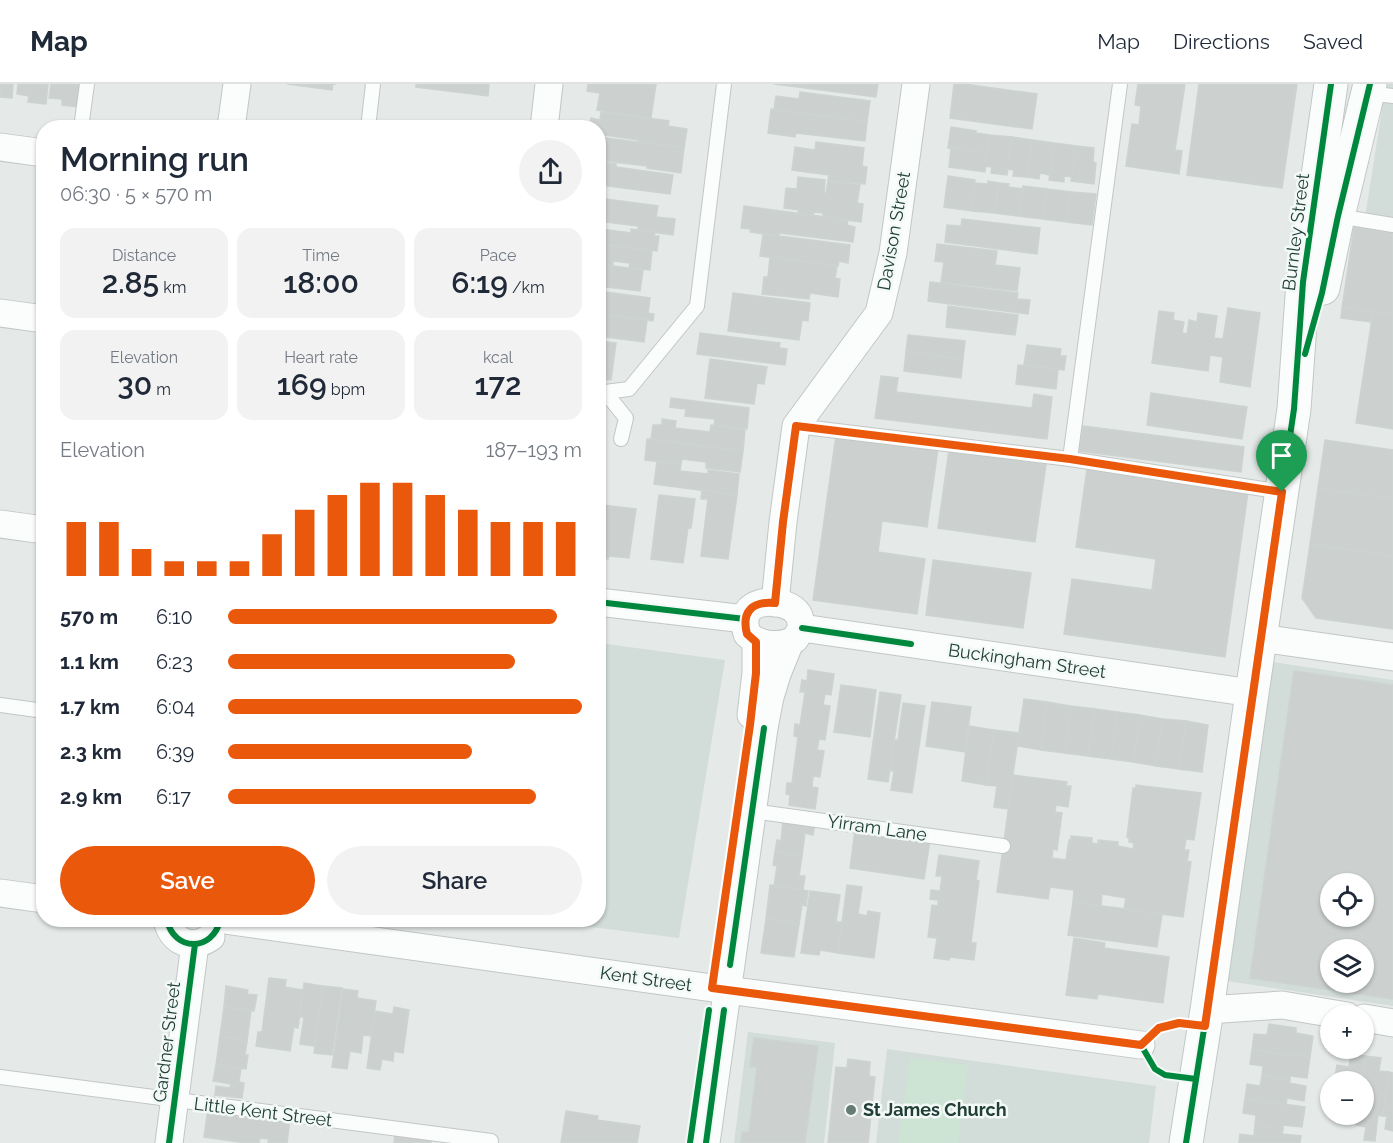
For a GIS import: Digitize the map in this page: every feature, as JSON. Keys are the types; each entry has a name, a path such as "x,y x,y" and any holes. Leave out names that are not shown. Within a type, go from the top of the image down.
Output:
{"main road":[{"path":"1331,86 1377,91"},
{"name":"Burnley Street","path":"1186,1143 1282,492 1296,385 1303,282 1331,86"},
{"name":"Burnley Street","path":"1296,385 1322,293 1338,216 1377,91"}],"street":[{"path":"232,120 237,84"},
{"path":"545,120 549,84"},
{"name":"Davison Street","path":"775,603 796,426 879,313 893,253 916,84"},
{"path":"0,147 36,152"},
{"path":"0,313 36,318"},
{"path":"0,524 36,529"},
{"path":"706,1143 720,989 745,810 750,725 756,673 748,612 753,606 768,602 789,607 799,616 796,635 777,674 770,697 745,810"},
{"path":"606,603 750,630 774,645 783,645 796,635"},
{"name":"Buckingham Street","path":"796,635 1252,693"},
{"path":"1261,638 1393,657"},
{"path":"0,893 36,898"},
{"path":"169,927 174,935 187,944 203,943 210,939 218,927"},
{"name":"Kent Street","path":"273,927 1141,1045"},
{"name":"Gardner Street","path":"169,1143 195,944"},
{"path":"690,1143 720,989"},
{"path":"1207,1010 1282,1005 1320,1011"},
{"path":"1374,1020 1393,1023"}],"lane":[{"path":"82,120 87,84"},
{"path":"369,120 373,84"},
{"path":"606,392 629,389 697,306 724,84"},
{"path":"1070,459 1120,84"},
{"path":"1338,216 1393,225"},
{"path":"606,396 626,418 621,439"},
{"path":"796,426 1070,459 1282,492"},
{"path":"0,705 36,710"},
{"name":"Yirram Lane","path":"745,810 1003,846"},
{"name":"Little Kent Street","path":"0,1077 491,1141"}],"shaded area":[{"path":"1386,84 1393,84 1393,321 1350,313"},
{"path":"606,644 725,660 679,938 592,927 606,927"},
{"path":"1273,662 1393,680 1393,1006 1227,981"},
{"path":"748,1032 835,1043 824,1143 734,1143"},
{"path":"887,1049 1156,1086 1149,1143 876,1143"}],"green space":[{"path":"910,1058 968,1065 958,1143 898,1143"}],"building":[{"path":"0,84 13,84 12,98 0,97"},
{"path":"18,84 48,84 46,104 28,102 29,96 17,94"},
{"path":"51,84 81,84 78,107 62,105 62,99 49,98"},
{"path":"287,84 333,84 332,90"},
{"path":"416,84 489,84 488,96 416,87"},
{"path":"588,84 656,84 651,118 597,110 600,93 587,91"},
{"path":"774,84 878,84 876,97"},
{"path":"954,84 1037,94 1032,129 950,118"},
{"path":"1138,84 1185,84 1175,150 1182,151 1179,174 1126,166 1132,124 1139,125 1141,106 1135,105"},
{"path":"1199,84 1297,84 1282,188 1187,175"},
{"path":"800,92 870,101 867,122 774,110 776,96 799,99"},
{"path":"771,109 867,122 865,141 796,133 795,137 768,133"},
{"path":"601,112 669,121 668,126 687,129 684,148 606,135 606,120 600,120"},
{"path":"951,127 989,135 987,153 948,148"},
{"path":"989,135 1012,137 1007,175 991,173 992,167 985,166"},
{"path":"1012,137 1032,140 1027,177 1013,176 1014,170 1007,169"},
{"path":"606,138 684,148 681,173 647,168 647,166 606,161"},
{"path":"1032,140 1054,143 1050,175 1040,173 1039,179 1027,177"},
{"path":"816,142 864,148 862,166 867,167 865,184 828,180 829,175 792,170 795,147 815,150"},
{"path":"1054,143 1076,146 1072,177 1064,176 1064,182 1049,180"},
{"path":"1076,146 1094,148 1093,162 1096,163 1094,184 1071,181"},
{"path":"951,148 987,153 985,172 949,167"},
{"path":"606,163 616,164 616,167 673,175 670,194 606,186"},
{"path":"948,176 975,180 972,211 944,207"},
{"path":"798,177 825,180 824,193 826,193 828,181 860,185 857,203 863,204 861,222 823,217 823,213 814,212 813,215 798,213 799,210 784,208 786,188 797,189"},
{"path":"988,181 999,183 995,213 972,211 975,183 988,184"},
{"path":"999,183 1023,189 1019,216 995,213"},
{"path":"1023,186 1047,189 1043,219 1019,216"},
{"path":"1047,189 1071,192 1067,222 1043,219"},
{"path":"1071,192 1096,194 1092,225 1067,222"},
{"path":"606,199 658,206 656,217 675,219 673,235 638,230 638,226 606,222"},
{"path":"744,206 848,220 847,225 855,227 853,242 779,233 779,236 750,232 751,229 741,228"},
{"path":"962,219 1040,228 1037,254 945,242 947,225 961,226"},
{"path":"1354,227 1393,233 1393,315 1342,308"},
{"path":"631,229 655,232 654,236 659,236 657,251 606,245 606,230 631,233"},
{"path":"763,234 850,245 848,263 839,261 837,266 760,256"},
{"path":"937,244 997,251 995,265 1020,268 1017,291 941,282 944,262 935,261"},
{"path":"606,245 652,251 650,270 629,268 630,263 613,261 613,266 606,265"},
{"path":"770,257 837,266 835,278 840,279 838,297 810,293 809,299 762,294 764,277 768,277"},
{"path":"606,265 643,270 640,291 606,287"},
{"path":"930,282 1018,293 1017,299 1030,300 1028,314 928,301"},
{"path":"606,292 650,298 648,313 654,314 653,321 606,315"},
{"path":"733,293 810,303 808,321 802,320 799,340 728,331"},
{"path":"948,306 1018,315 1015,335 946,327"},
{"path":"1228,308 1260,313 1250,387 1220,382 1223,357 1210,355 1208,371 1152,363 1159,311 1174,313 1173,320 1184,322 1182,333 1187,334 1189,320 1197,322 1198,313 1217,316 1214,338 1223,339"},
{"path":"1342,308 1373,312 1371,322 1341,318"},
{"path":"1373,312 1393,315 1393,429 1356,423"},
{"path":"606,315 647,320 644,342 606,337"},
{"path":"700,333 780,343 779,348 787,349 785,365 697,354"},
{"path":"908,335 965,341 963,359 906,352"},
{"path":"606,342 616,343 611,380 606,380"},
{"path":"1027,345 1061,349 1060,356 1066,356 1064,370 1024,365"},
{"path":"906,352 963,359 961,378 904,371"},
{"path":"710,359 767,367 764,384 757,383 754,404 705,398"},
{"path":"1018,365 1058,369 1056,389 1016,384"},
{"path":"881,376 898,378 896,392 1032,408 1034,394 1052,397 1047,439 875,418"},
{"path":"1151,393 1247,407 1242,439 1147,425"},
{"path":"671,398 749,408 747,429 714,425 715,419 685,416 686,409 670,407"},
{"path":"662,419 676,421 675,428 710,432 711,425 745,430 743,451 651,439 653,425 662,425"},
{"path":"1083,426 1244,447 1241,472 1079,451"},
{"path":"836,435 938,449 927,527 882,521 878,552 925,559 917,614 813,600"},
{"path":"647,439 743,451 740,472 706,468 706,462 682,459 681,464 645,460"},
{"path":"1325,440 1393,450 1393,499 1318,488"},
{"path":"949,450 1046,464 1035,542 938,528"},
{"path":"657,461 681,464 680,471 708,474 708,470 739,474 737,495 654,484"},
{"path":"1087,469 1248,492 1225,657 1064,634 1072,579 1152,590 1156,559 1076,547"},
{"path":"1318,488 1393,499 1393,556 1310,544"},
{"path":"702,490 737,495 728,559 701,556 708,499 701,499"},
{"path":"659,495 695,499 683,563 651,559"},
{"path":"606,505 636,509 629,558 609,556 606,559"},
{"path":"1310,544 1393,556 1393,629 1316,618 1302,598"},
{"path":"933,560 1031,573 1023,628 926,615"},
{"path":"808,670 834,674 831,695 825,694 823,705 830,706 825,740 819,739 817,750 824,751 820,777 813,776 812,787 818,788 815,809 789,805 790,795 786,794 787,783 792,783 798,737 794,736 795,724 800,725 805,692 800,692 802,680 807,681"},
{"path":"1294,671 1393,685 1393,999 1352,993 1374,993 1374,939 1320,939 1320,988 1250,978"},
{"path":"841,685 876,690 870,737 834,732"},
{"path":"880,692 901,695 888,782 868,779"},
{"path":"1024,699 1047,702 1041,750 1017,746"},
{"path":"932,702 971,707 965,752 926,746"},
{"path":"1047,702 1071,706 1065,753 1041,750"},
{"path":"903,703 925,706 912,793 891,790 894,771 890,771 894,740 898,740"},
{"path":"1071,706 1095,709 1088,756 1065,753"},
{"path":"1095,709 1117,712 1111,759 1088,756"},
{"path":"1117,712 1140,715 1133,762 1111,759"},
{"path":"1140,715 1163,719 1156,766 1133,762"},
{"path":"1163,719 1186,721 1179,769 1156,766"},
{"path":"1186,721 1208,725 1202,772 1179,769"},
{"path":"969,726 994,730 986,785 962,781"},
{"path":"994,730 1019,733 1008,809 994,807 997,786 986,785"},
{"path":"1013,775 1067,782 1066,786 1071,786 1068,807 1056,805 1055,812 1062,813 1057,850 1053,849 1052,858 1066,860 1071,836 1092,838 1092,843 1098,844 1098,840 1118,842 1118,846 1133,849 1134,843 1129,842 1127,837 1133,788 1136,788 1136,785 1201,793 1194,840 1186,839 1184,850 1189,850 1187,861 1191,862 1183,917 1124,909 1126,898 1102,894 1101,906 1073,902 1074,890 1050,887 1048,899 997,892"},
{"path":"783,820 815,824 813,835 805,833 802,856 775,852 777,840 781,841"},
{"path":"855,830 930,841 924,879 850,868"},
{"path":"775,852 802,856 799,876 805,876 803,890 774,886 777,866 773,865"},
{"path":"939,855 979,861 976,880 979,881 971,943 976,943 974,960 934,958 937,938 928,937 932,905 938,906 938,900 930,899 931,890 940,891 942,876 936,876"},
{"path":"770,885 808,891 806,906 802,905 799,924 766,919"},
{"path":"847,885 862,887 858,914 867,916 868,911 880,913 874,958 838,953"},
{"path":"810,891 840,895 836,922 842,922 838,953 820,950 819,955 801,953"},
{"path":"1073,902 1162,914 1157,947 1068,935"},
{"path":"766,919 799,924 794,957 761,953"},
{"path":"1074,938 1105,943 1104,948 1169,957 1163,1003 1098,994 1097,999 1066,995"},
{"path":"269,978 286,980 285,987 303,990 298,1028 294,1027 290,1051 256,1046 258,1032 262,1032"},
{"path":"304,983 323,986 314,1046 300,1044 304,1017 300,1017"},
{"path":"226,986 248,990 247,994 257,995 254,1011 224,1007"},
{"path":"323,986 342,988 332,1055 314,1053"},
{"path":"343,989 358,991 357,998 376,1001 371,1036 363,1035 361,1053 350,1051 347,1069 332,1067"},
{"path":"224,1007 251,1011 247,1041 220,1036"},
{"path":"394,1007 409,1010 403,1053 394,1051 393,1061 382,1059 380,1070 367,1068 375,1011 393,1014"},
{"path":"1269,1024 1296,1028 1296,1033 1313,1036 1310,1057 1252,1050 1254,1034 1267,1035"},
{"path":"220,1036 247,1041 246,1069 216,1065"},
{"path":"754,1038 818,1046 805,1143 741,1143 742,1132 749,1132 757,1067 750,1067"},
{"path":"1252,1050 1310,1057 1307,1078 1290,1076 1290,1080 1262,1076 1263,1066 1250,1064"},
{"path":"1374,1057 1381,1058 1379,1071 1389,1072 1383,1116 1378,1115 1375,1141 1364,1140 1366,1127 1356,1125 1374,1125 1374,1071 1364,1071 1366,1059 1374,1059"},
{"name":"St James Church","path":"848,1059 870,1062 869,1076 875,1077 868,1143 828,1143 836,1067 847,1068"},
{"path":"1350,1059 1366,1059 1364,1071 1336,1071 1337,1065 1349,1067"},
{"path":"216,1065 241,1068 239,1082 244,1083 242,1098 215,1095 216,1086 230,1088 231,1084 213,1081"},
{"path":"1389,1072 1393,1073 1393,1131 1385,1129 1387,1116 1383,1116"},
{"path":"1262,1076 1290,1080 1289,1083 1306,1086 1304,1101 1287,1098 1286,1105 1245,1099 1247,1084 1260,1086"},
{"path":"1245,1099 1305,1107 1302,1127 1283,1125 1283,1129 1255,1125 1256,1115 1243,1113"},
{"path":"208,1108 290,1120 287,1143 268,1143 269,1139 260,1138 259,1143 246,1143 204,1137"},
{"path":"566,1111 598,1116 597,1120 640,1126 637,1143 561,1143"},
{"path":"1255,1125 1283,1129 1282,1134 1301,1136 1300,1143 1239,1143 1240,1134 1254,1136"},
{"path":"395,1133 406,1134 405,1143 394,1143"},
{"path":"406,1134 432,1138 431,1143 405,1143"}],"cycle path":[{"path":"1186,1143 1294,409 1303,282 1331,84"},
{"path":"1305,354 1322,293 1370,84"},
{"path":"775,603 783,522"},
{"path":"606,603 745,619"},
{"path":"802,628 911,644"},
{"path":"716,965 750,725 756,673 756,642"},
{"path":"730,965 764,728"},
{"path":"170,927 177,938 194,944 210,938 217,927"},
{"path":"169,1143 195,944"},
{"path":"690,1143 709,1010"},
{"path":"706,1143 724,1010"},
{"path":"1196,1079 1165,1075 1155,1069 1141,1045 1159,1028 1179,1023 1205,1027"}],"place":[{"name":"St James Church","path":"851,1110"}],"route":[{"path":"796,426 1070,459 1282,492 1205,1026 1179,1023 1159,1028 1141,1045 712,988 756,673 756,642 747,634 745,619 753,606 768,602 775,603 796,426"}]}
